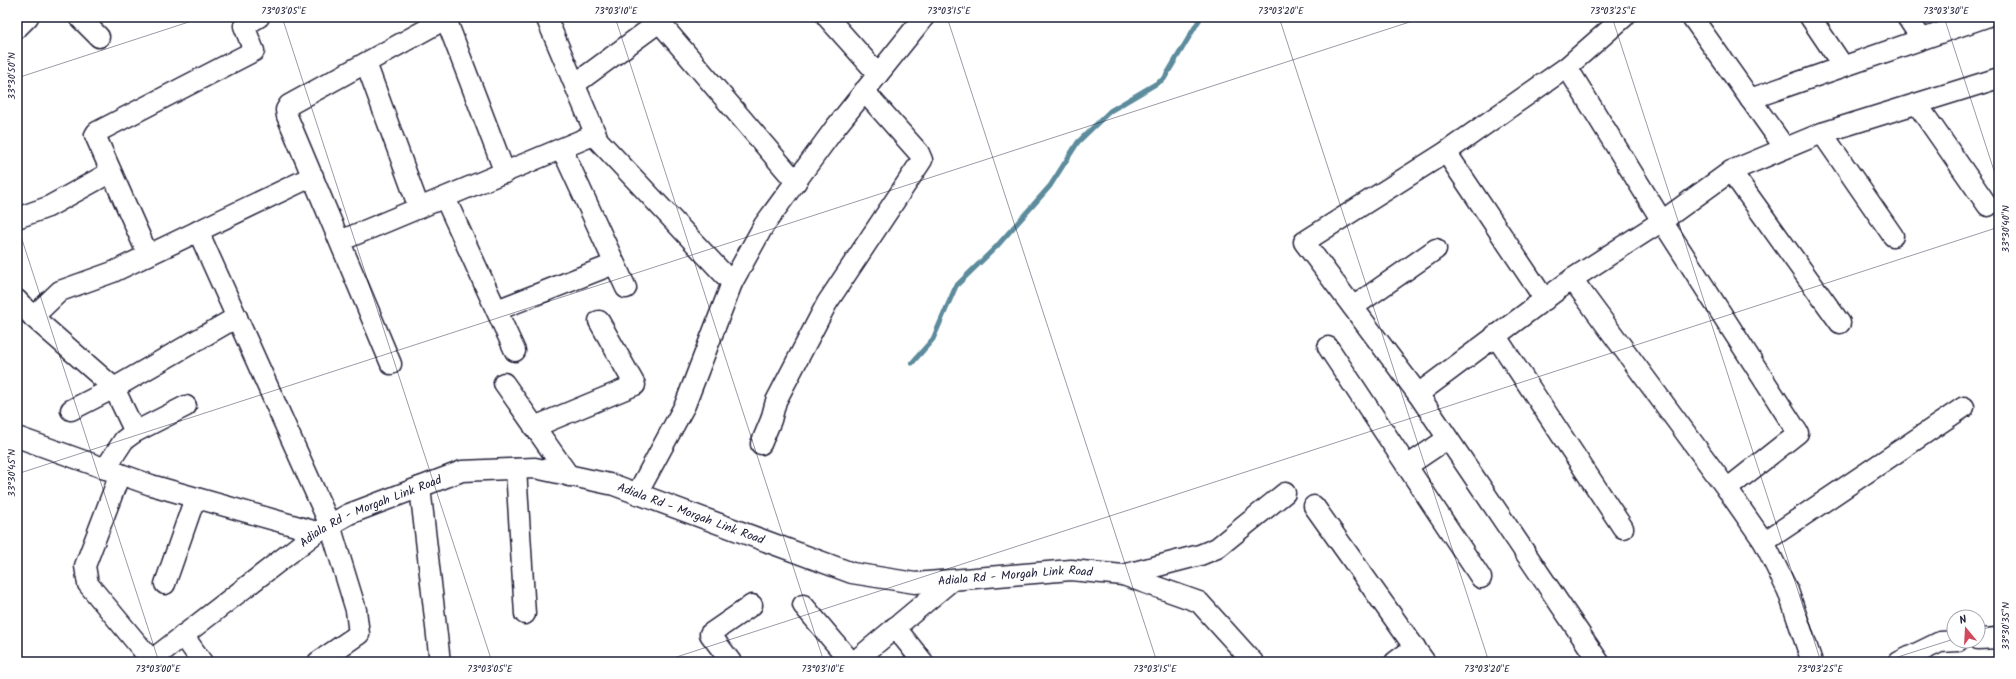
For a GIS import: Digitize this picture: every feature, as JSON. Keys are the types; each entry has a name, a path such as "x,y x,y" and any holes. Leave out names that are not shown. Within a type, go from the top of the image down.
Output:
{"street":[{"path":"17,28 28,17"},
{"path":"79,17 99,37"},
{"path":"148,255 95,135 96,132 254,51 244,26 258,17"},
{"path":"546,17 598,140 732,283"},
{"path":"827,17 878,74"},
{"path":"637,494 685,405 732,283 764,225 864,92 924,17"},
{"path":"1599,662 1418,394 1304,242 1446,152 1567,67 1624,17"},
{"path":"1692,17 1784,148"},
{"path":"1810,17 1843,66"},
{"path":"1907,17 1921,38"},
{"path":"1750,99 1921,38 1986,17"},
{"path":"391,364 287,116 286,110 289,105 448,18 504,173"},
{"path":"575,84 660,19 796,182"},
{"path":"366,63 419,208"},
{"path":"1567,67 1662,221 1798,432 1727,489"},
{"path":"1418,394 1495,335 1572,279 1662,221 1731,171 1822,133 1999,78"},
{"path":"760,444 771,420 776,401 827,303 922,160 919,153 864,92"},
{"path":"1917,104 1988,206"},
{"path":"1822,133 1893,236"},
{"path":"340,241 596,134"},
{"path":"562,149 626,288"},
{"path":"1446,152 1545,300"},
{"path":"1731,171 1840,323"},
{"path":"17,218 48,207 111,172"},
{"path":"33,317 60,291 113,272 313,176"},
{"path":"445,198 515,351"},
{"path":"198,231 237,317 324,528 356,610 359,634 318,662"},
{"path":"1353,307 1436,249"},
{"path":"497,310 614,264"},
{"path":"1572,279 1727,489 1764,542 1788,591 1812,662"},
{"path":"17,300 33,317 114,388 134,432"},
{"path":"71,410 114,388 237,317"},
{"path":"534,427 635,385 599,321"},
{"path":"1495,335 1623,528"},
{"path":"1328,347 1481,578"},
{"path":"504,383 569,476"},
{"path":"150,661 88,584 85,566 113,471 124,440 134,432 186,406"},
{"path":"1764,542 1964,407"},
{"path":"17,437 195,498 324,528"},
{"path":"1407,466 1447,439"},
{"name":"Adiala Rd - Morgah Link Road","path":"150,661 324,528 349,514 462,471 535,468 614,485 852,573 915,584 1071,570 1123,575 1199,602 1253,662"},
{"path":"516,469 525,614"},
{"path":"420,487 440,662"},
{"path":"1123,575 1200,555 1217,548 1285,493"},
{"path":"165,584 195,498"},
{"path":"1314,506 1420,655 1395,662"},
{"path":"803,605 856,661 951,580"},
{"path":"732,662 710,634 752,605"},
{"path":"895,627 923,662"},
{"path":"183,635 202,662"},
{"path":"1986,639 1999,638"},
{"path":"1899,662 1940,642 1946,642"}],"waterway":[{"path":"912,363 933,339 956,286 997,246 1050,186 1078,142 1110,111 1164,79 1201,17"}]}
